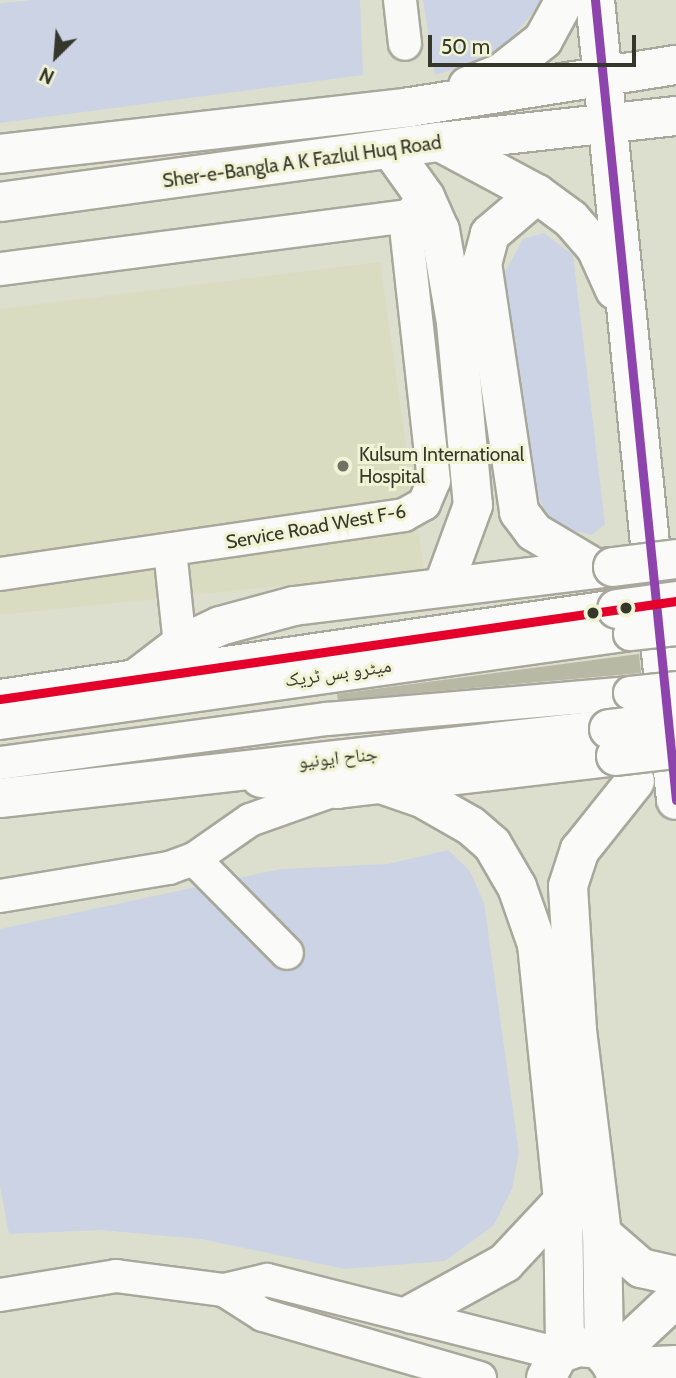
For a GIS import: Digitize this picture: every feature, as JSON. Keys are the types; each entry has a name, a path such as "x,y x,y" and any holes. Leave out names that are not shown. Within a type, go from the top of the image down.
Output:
{"main road":[{"path":"410,107 500,74 543,40 565,0"},
{"path":"595,0 605,126 630,324 676,800"},
{"name":"Sher-e-Bangla A K Fazlul Huq Road","path":"0,154 410,107 676,65"},
{"name":"Sher-e-Bangla A K Fazlul Huq Road","path":"0,202 392,151 440,142 676,117"},
{"path":"440,142 537,194 571,219 596,247 630,324"},
{"path":"392,151 417,207 446,251 473,505 443,587"},
{"path":"537,194 490,234 482,263 520,512 534,532 603,567"},
{"path":"130,684 180,645 220,626 294,606 676,559"},
{"path":"0,699 623,621 676,601"},
{"name":"جناح ایونیو","path":"0,798 229,769 620,755 676,721"},
{"path":"229,769 290,785 337,789 676,749"},
{"path":"620,755 676,759"},
{"path":"610,1366 602,1234 577,1030 568,886 580,850 620,755"},
{"path":"381,784 422,798 471,826 492,844 517,887 537,944 564,1201 557,1361"},
{"path":"412,1314 505,1263 564,1201"},
{"path":"602,1234 641,1268 676,1276"},
{"path":"610,1366 676,1298"},
{"path":"557,1361 578,1347 610,1366 676,1365"}],"street":[{"path":"400,0 405,44"},
{"path":"0,270 417,207"},
{"name":"Service Road West F-6","path":"0,574 404,515 431,495 434,481 407,250 417,207"},
{"path":"170,551 180,645"},
{"name":"میٹرو بس ٹریک","path":"0,723 623,621 676,629"},
{"path":"0,763 327,719 676,688"},
{"path":"0,896 170,868 194,859 250,820 337,789"},
{"path":"194,859 287,953"},
{"path":"0,1295 116,1276 224,1290 267,1280 412,1314 557,1361"},
{"path":"224,1290 262,1315 480,1378"}],"shaded area":[{"path":"34,0 360,0 363,75 0,123 0,3"},
{"path":"423,0 543,0 496,57 435,75"},
{"path":"544,233 573,255 605,524 592,535 561,527 544,511 534,482 504,274 523,239"},
{"path":"380,262 424,571 0,615 0,309"},
{"path":"448,850 470,871 484,903 519,1153 512,1189 494,1225 445,1261 345,1269 201,1239 101,1230 9,1234 0,1186 0,929 281,869 388,864"}],"building":[{"path":"639,654 641,673 338,700 337,694"}],"transit line":[{"path":"595,0 676,800"},
{"path":"0,699 676,601"}],"place":[{"name":"Kulsum International Hospital","path":"343,466"}]}
